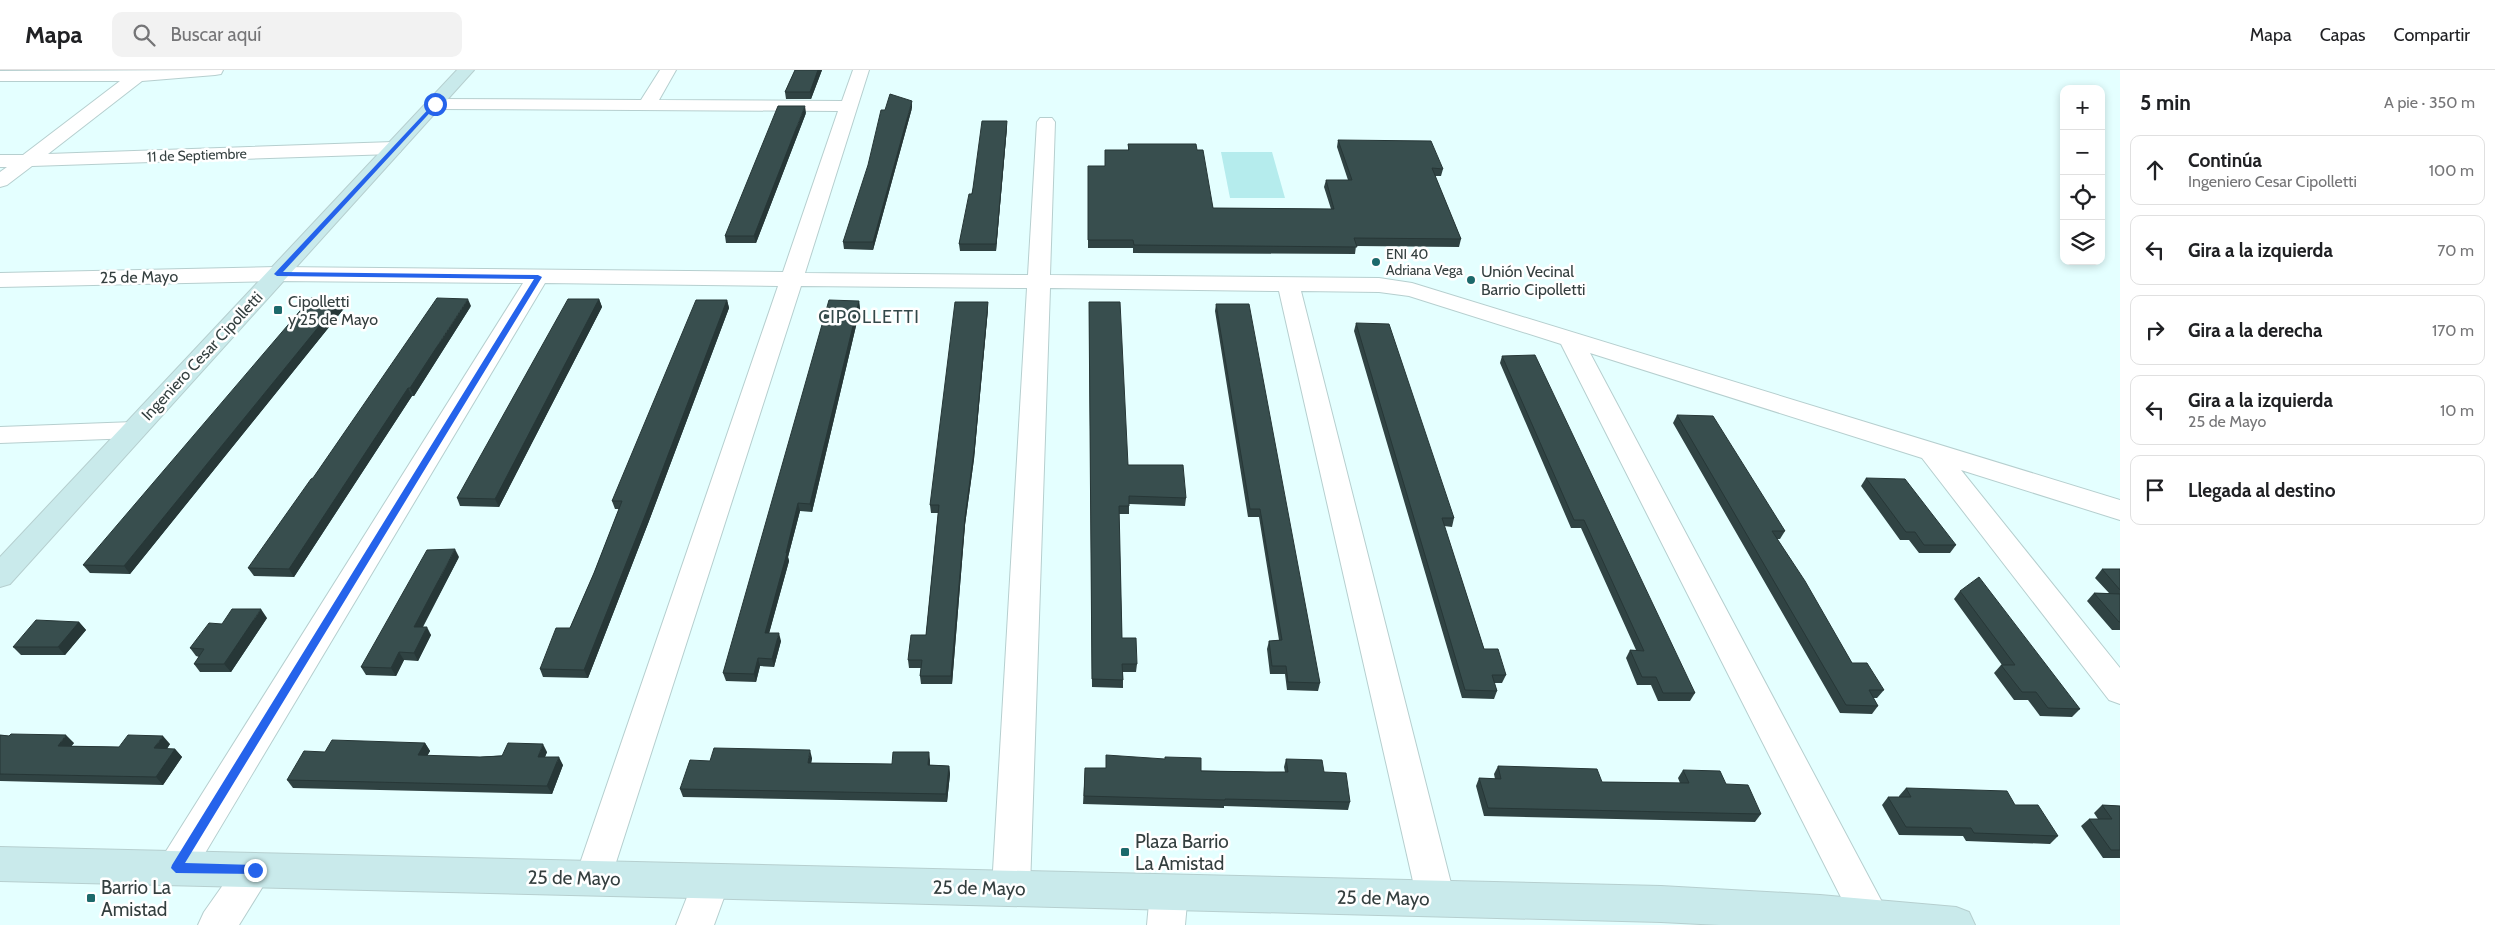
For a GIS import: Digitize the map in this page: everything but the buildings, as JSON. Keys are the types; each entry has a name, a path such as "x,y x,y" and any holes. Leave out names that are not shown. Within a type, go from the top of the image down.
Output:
{"street":[{"path":"0,76 215,70"},
{"name":"Ingeniero Cesar Cipolletti","path":"0,576 466,70"},
{"path":"646,105 668,70"},
{"path":"593,878 861,70"},
{"path":"0,181 142,73"},
{"path":"435,104 849,106"},
{"path":"1011,888 1046,122"},
{"name":"11 de Septiembre","path":"0,161 394,148"},
{"name":"25 de Mayo","path":"0,280 277,274 1370,284 1412,290 2120,510"},
{"path":"176,868 538,277"},
{"path":"1288,283 1436,899"},
{"path":"1571,340 1871,917"},
{"path":"0,434 134,430"},
{"path":"1932,452 2120,691"},
{"name":"25 de Mayo","path":"0,864 1011,888 1168,909 1436,899 1698,905 1956,925"},
{"path":"218,925 255,870"},
{"path":"695,925 711,881"}],"shaded area":[{"path":"1221,152 1272,152 1285,198 1230,198"}],"place":[{"name":"ENI 40 Adriana Vega","path":"1376,262"},
{"name":"Unión Vecinal Barrio Cipolletti","path":"1471,280"},
{"name":"Cipolletti y 25 de Mayo","path":"278,310"},
{"name":"Plaza Barrio La Amistad","path":"1125,852"},
{"name":"Barrio La Amistad","path":"91,898"}],"district":[{"name":"CIPOLLETTI","path":"869,317"}],"route":[{"path":"255,870 176,868 538,277 277,274 435,104"}]}
